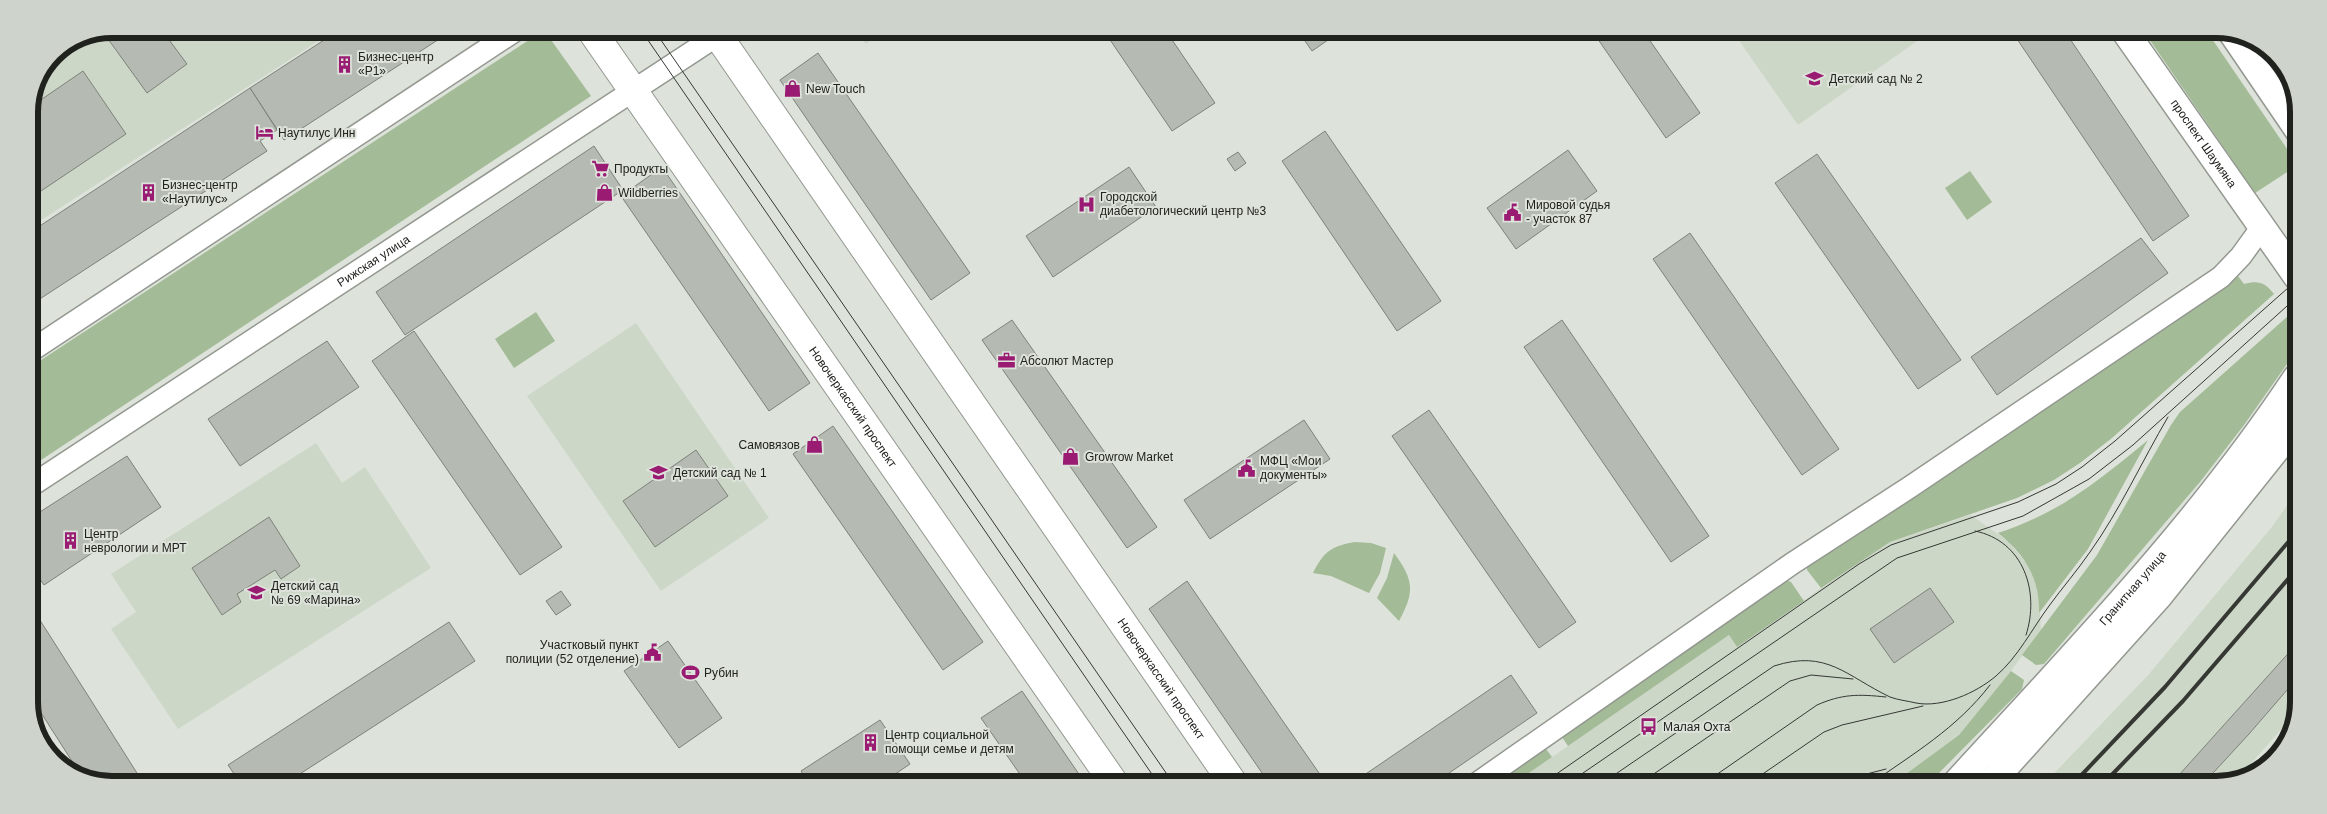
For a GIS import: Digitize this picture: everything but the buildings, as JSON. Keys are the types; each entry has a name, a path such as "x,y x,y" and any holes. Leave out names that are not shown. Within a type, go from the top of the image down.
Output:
{"main road":[{"name":"Новочеркасский проспект","path":"597,38 1109,776"},
{"name":"Новочеркасский проспект","path":"720,38 1228,776"}],"street":[{"path":"38,346 504,38"},
{"name":"Рижская улица","path":"38,481 633,90 707,38"},
{"name":"проспект Шаумяна","path":"2130,38 2262,227 2289,258"},
{"path":"2237,41 2289,117"},
{"path":"1488,776 1794,563 1910,487 2220,276 2241,256 2262,227"},
{"name":"Гранитная улица","path":"1962,776 2140,580 2258,436 2289,388"},
{"name":"Гранитная улица","path":"1996,776 2160,595 2290,431"}],"shaded area":[{"path":"111,38 323,38 38,222 39,97 43,83 50,70 70,50 83,43"},
{"path":"861,38 875,38 866,44"},
{"name":"Детский сад № 2","path":"1737,38 1921,38 1798,125"},
{"name":"Детский сад № 1","path":"636,323 769,518 661,591 527,396"},
{"name":"Детский сад № 69 «Марина»","path":"316,443 342,483 365,467 431,568 178,729 111,629 136,612 111,574"},
{"path":"2290,502 2290,703 2287,723 2245,770 2239,773 2216,776 2052,776 2149,674 2271,528"},
{"path":"1971,515 2008,541 2029,566 2036,580 2041,630 2011,671 1959,735 1903,776 1525,776 1729,635 1737,647 1858,562 1890,542"}],"green space":[{"path":"532,38 550,38 591,96 38,462 38,362"},
{"path":"2148,38 2211,38 2289,152 2289,171 2255,193"},
{"path":"1970,171 1992,202 1967,220 1945,188"},
{"path":"2238,276 2244,284 2261,283 2274,294 2112,438 2080,463 2054,480 2017,498 1890,542 1821,588 1807,570 1807,563 1913,490"},
{"path":"536,312 555,341 514,368 495,339"},
{"path":"2289,315 2289,360 2244,425 2200,482 2044,664 2036,665 2022,655 2097,555 2180,412"},
{"path":"2148,440 2088,549 2039,613 2037,589 2029,568 2016,550 1998,533 2041,516 2060,505 2095,482"},
{"path":"1355,542 1371,543 1386,548 1380,573 1369,593 1331,576 1313,573 1321,559 1330,551 1340,545"},
{"path":"1394,553 1401,562 1409,579 1410,586 1408,602 1399,621 1377,598 1387,578"},
{"path":"1783,579 1791,582 1804,601 1737,647 1729,635 1568,746 1560,734"},
{"path":"2011,671 2024,680 2022,689 1936,776 1903,776 1959,735"},
{"path":"1543,745 1552,757 1525,776 1499,776"}],"tram line":[{"path":"646,38 1153,776"},
{"path":"660,38 1168,776"},
{"path":"1554,776 1859,564 1891,545 2018,502 2056,484 2082,467 2115,441 2289,287"},
{"path":"1579,776 1897,558 2023,516 2089,479 2133,445 2289,304"},
{"path":"1613,776 1774,666 1792,662 1808,661 1822,663 1848,673 1890,697 1916,703 1926,704 1947,701 1979,688 1996,676 2011,660 2090,552 2121,502 2168,417"},
{"path":"1975,531 1992,537 2006,545 2024,571 2029,586 2031,602 2030,619 2026,635"},
{"path":"1651,776 1790,681 1811,675 1853,679"},
{"path":"1882,776 1949,728 1977,701 1990,685"},
{"path":"1715,776 1817,705 1850,696 1886,697"},
{"path":"1760,776 1824,732 1842,725 1923,706"},
{"path":"1859,776 1886,769"}],"railway":[{"path":"2081,776 2165,687 2290,540"},
{"path":"2111,776 2183,701 2290,577"}],"place":[{"name":"Бизнес-центр «Р1»","path":"344,64"},
{"name":"Детский сад № 2","path":"1815,79"},
{"name":"New Touch","path":"792,89"},
{"name":"Наутилус Инн","path":"264,133"},
{"name":"Продукты","path":"600,169"},
{"name":"Бизнес-центр «Наутилус»","path":"148,192"},
{"name":"Wildberries","path":"604,193"},
{"name":"Городской диабетологический центр №3","path":"1086,204"},
{"name":"Мировой судья - участок 87","path":"1512,212"},
{"name":"Абсолют Мастер","path":"1006,361"},
{"name":"Самовязов","path":"814,445"},
{"name":"Growrow Market","path":"1071,457"},
{"name":"МФЦ «Мои документы»","path":"1246,468"},
{"name":"Детский сад № 1","path":"659,473"},
{"name":"Центр неврологии и МРТ","path":"70,541"},
{"name":"Детский сад № 69 «Марина»","path":"257,593"},
{"name":"Участковый пункт полиции (52 отделение)","path":"653,652"},
{"name":"Рубин","path":"690,673"},
{"name":"Малая Охта","path":"1649,727"},
{"name":"Центр социальной помощи семье и детям","path":"871,742"}]}
